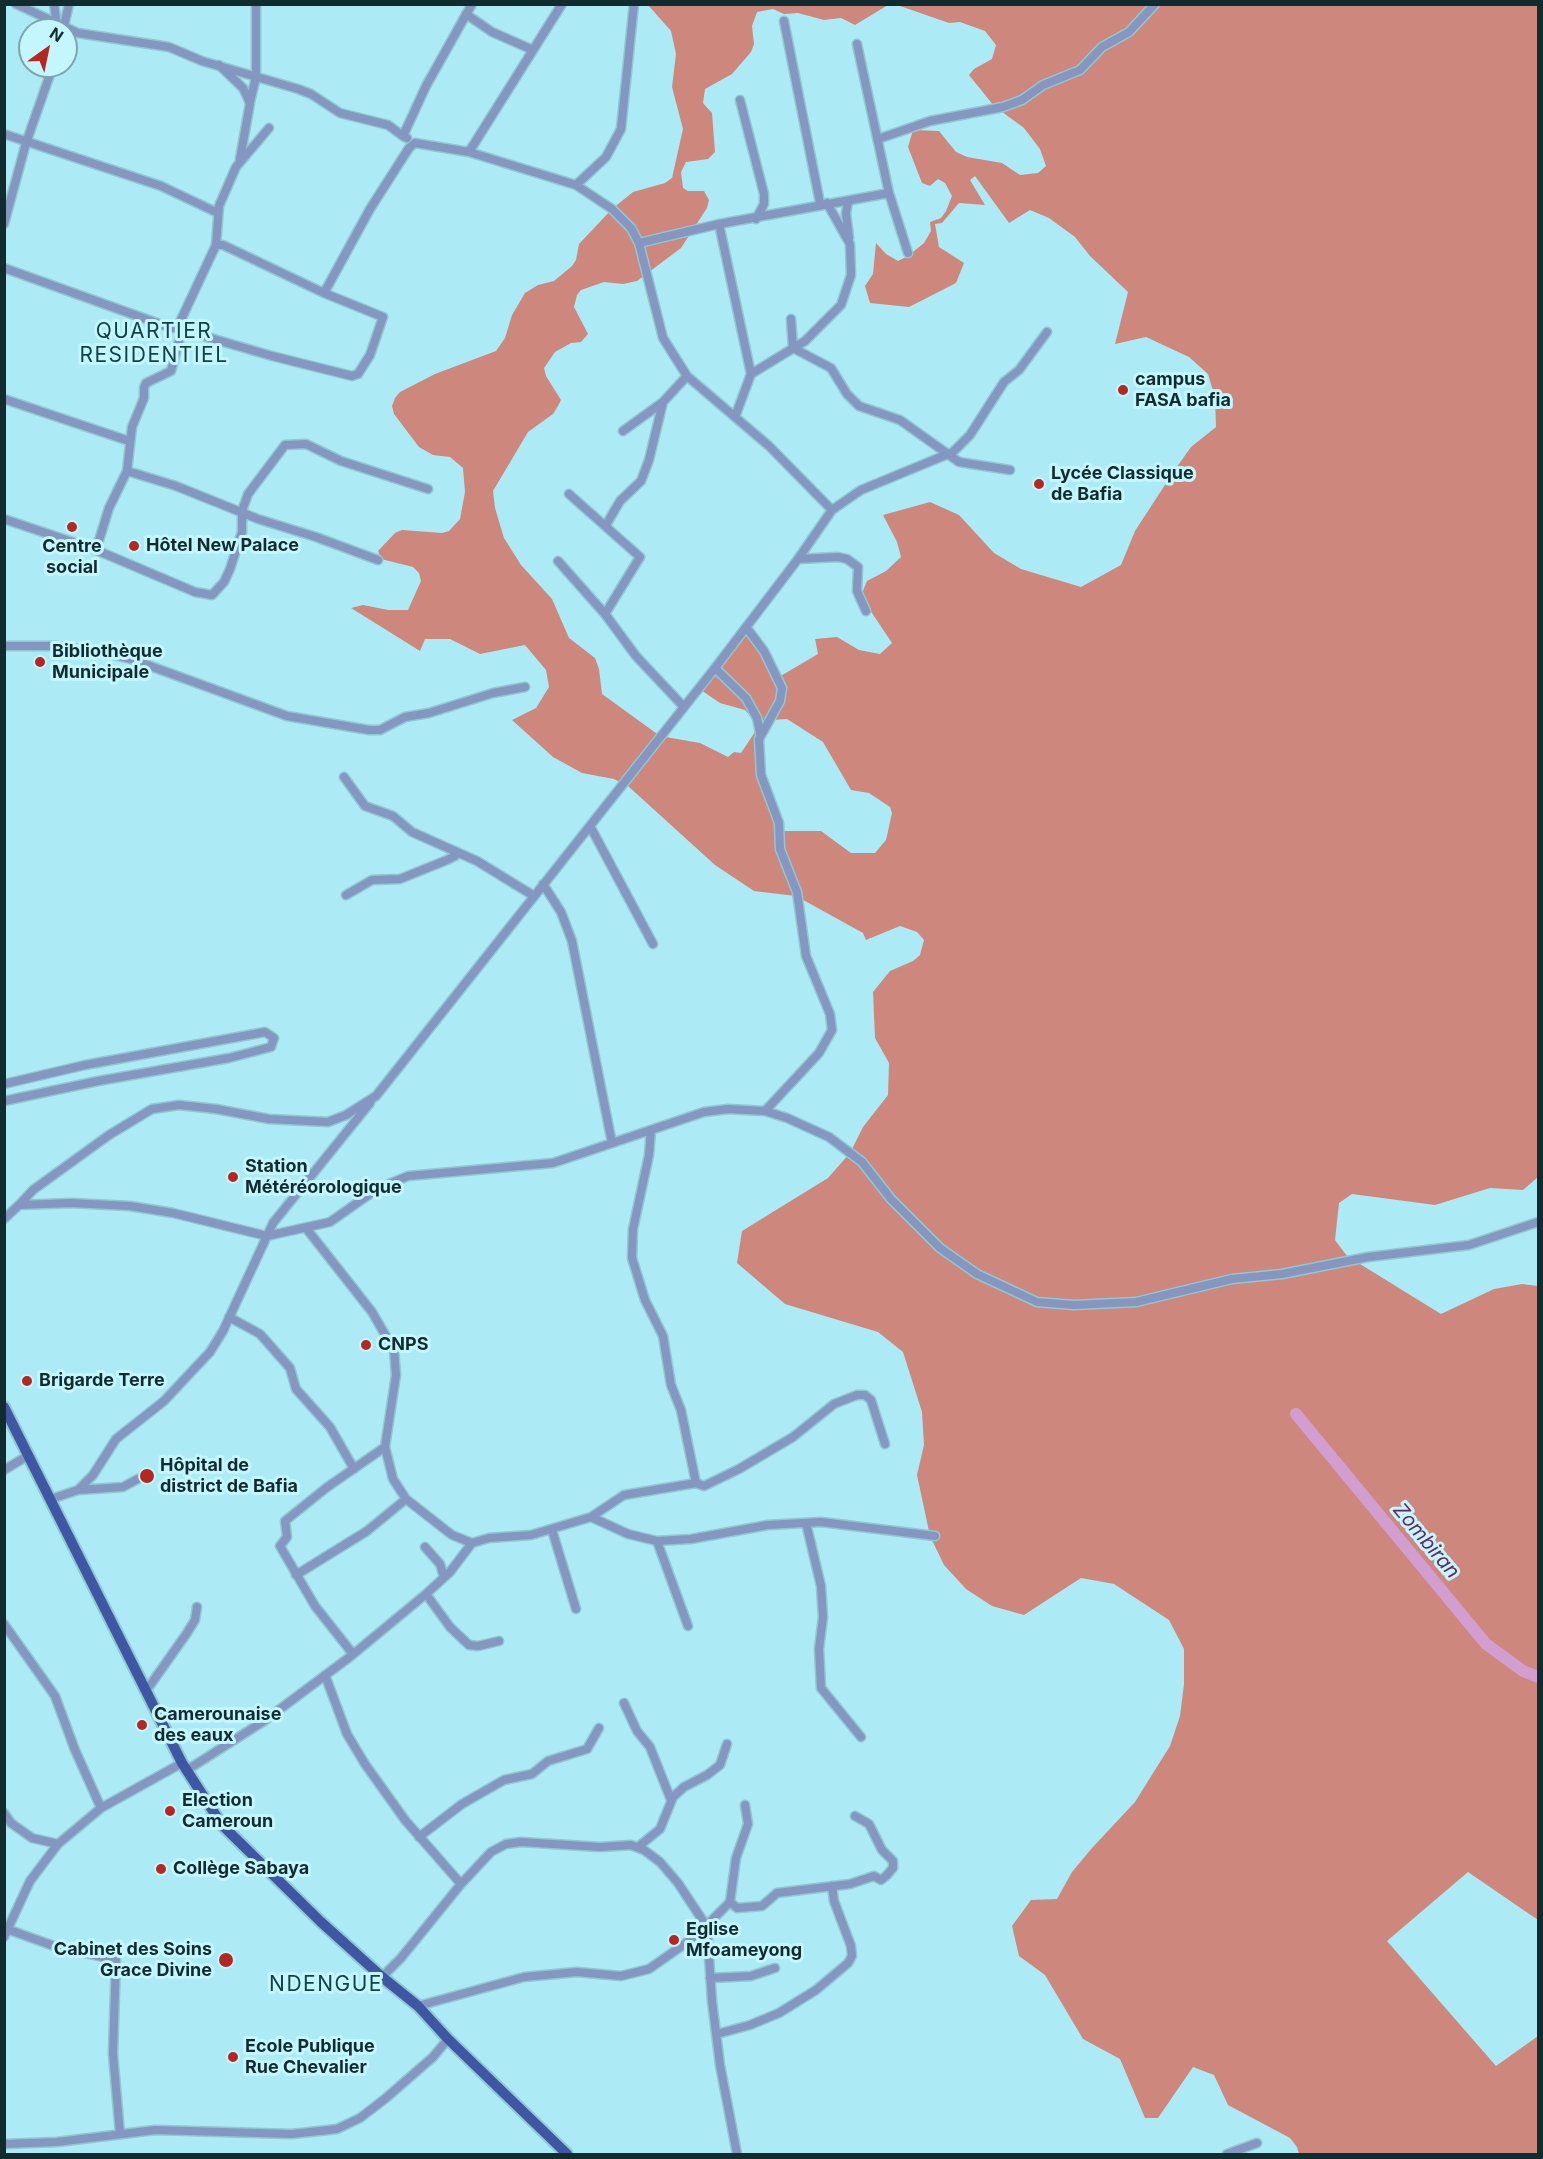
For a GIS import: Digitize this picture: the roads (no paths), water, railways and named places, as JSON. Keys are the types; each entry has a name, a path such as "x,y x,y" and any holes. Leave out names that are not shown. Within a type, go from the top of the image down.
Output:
{"main road":[{"path":"4,1407 185,1767 215,1816 242,1847 382,1977 418,2006 448,2039 567,2154"}],"street":[{"path":"16,4 42,18"},
{"path":"96,550 109,508 127,471 129,441 136,415 144,398 144,388 147,383 171,370 179,329 216,245 218,213 240,160 256,77 256,4"},
{"path":"403,136 440,59 472,4"},
{"path":"469,152 498,111 562,4"},
{"path":"576,185 606,157 621,129 625,71 634,4"},
{"path":"878,139 930,121 1022,100 1043,85 1075,73 1102,47 1129,32 1155,4"},
{"path":"466,14 492,32 533,50"},
{"path":"784,21 823,203 850,244"},
{"path":"78,33 169,46 218,65 311,94 340,113 388,125 415,143 469,152 576,185 612,209 631,228 639,243 663,338 687,376 735,417 832,510"},
{"path":"857,44 889,193 908,253"},
{"path":"218,65 243,88 250,103"},
{"path":"4,224 26,143 49,78"},
{"path":"740,100 764,194 764,204 756,219"},
{"path":"240,160 269,128"},
{"path":"4,134 161,186 218,213"},
{"path":"324,293 370,209 415,143"},
{"path":"639,243 823,203 848,202 889,193"},
{"path":"751,374 815,333 841,305 851,275 846,213 848,202"},
{"path":"719,224 751,374 735,417"},
{"path":"4,268 179,329 272,356 352,376 358,374 370,355 383,317 324,293 223,245 216,245"},
{"path":"791,319 793,348"},
{"path":"78,1490 93,1475 117,1439 164,1401 210,1352 280,1214 715,668 798,559 832,510 861,490 953,452 970,435 1004,382 1019,370 1047,332"},
{"path":"793,348 831,368 847,394 859,405 900,420 946,456 969,465 1010,470"},
{"path":"623,430 663,402 687,376"},
{"path":"4,399 129,441"},
{"path":"606,525 620,501 641,481 649,460 663,402"},
{"path":"4,519 96,550 195,592 212,595 224,582 230,569 244,525 242,511 253,484 285,445 306,444 341,461 428,489"},
{"path":"127,471 378,560"},
{"path":"569,494 639,554 640,560 605,614"},
{"path":"244,525 258,519"},
{"path":"798,559 838,557 847,559 858,567 857,591 866,611"},
{"path":"558,561 605,614 636,656 683,706"},
{"path":"746,627 764,651 782,688 780,701 760,734"},
{"path":"4,646 56,646 102,652 131,659 286,716 369,730 380,730 405,717 429,713 493,693 525,687"},
{"path":"715,668 746,698 757,718 763,786 779,823 780,849 797,892 806,956 830,1014 832,1030 819,1053 765,1112"},
{"path":"345,777 365,806 393,816 412,832 477,861 534,896"},
{"path":"590,826 653,944"},
{"path":"346,895 372,880 400,879 447,860 455,856 457,852"},
{"path":"543,884 561,912 572,941 612,1143"},
{"path":"4,1084 85,1065 265,1032 274,1038 271,1047 229,1058 98,1081 4,1101"},
{"path":"4,1219 33,1190 100,1141 152,1109 179,1105 216,1108 269,1119 328,1122 346,1115 376,1096"},
{"path":"19,1205 71,1203 136,1206 267,1236 306,1228 341,1216 393,1180 424,1174 553,1164 715,1110 765,1112 806,1125 851,1152 913,1223 940,1248 977,1274 1037,1302 1074,1305 1136,1302 1240,1278 1282,1274 1368,1257 1469,1245 1539,1222"},
{"path":"651,1130 649,1155 633,1229 632,1258 645,1300 663,1335 671,1385 681,1410 696,1483"},
{"path":"306,1228 372,1312 394,1350 396,1375 385,1447 393,1479 406,1499 452,1535 472,1544"},
{"path":"229,1317 261,1334 291,1368 297,1391 330,1427 354,1469"},
{"path":"120,2134 113,2054 116,1960 6,1932 30,1881 58,1844 101,1808 185,1767 264,1721 353,1654 426,1594 472,1544 489,1538 516,1537 552,1530 591,1517 624,1495 696,1483 704,1486 739,1469 793,1437 834,1404 857,1395 865,1395 871,1400 885,1444"},
{"path":"353,1654 330,1628 280,1546 287,1537 285,1521 385,1447"},
{"path":"4,1470 29,1455"},
{"path":"51,1499 78,1490 123,1487 147,1474"},
{"path":"296,1575 367,1531 406,1499"},
{"path":"591,1517 628,1534 657,1540 691,1539 768,1525 806,1523 839,1523 935,1536"},
{"path":"806,1523 821,1586 823,1617 819,1657 821,1688 861,1737"},
{"path":"552,1530 564,1580 576,1609"},
{"path":"657,1540 688,1626"},
{"path":"425,1547 441,1564 444,1577"},
{"path":"426,1594 450,1627 469,1645 478,1646 499,1641"},
{"path":"146,1690 195,1620 197,1607"},
{"path":"4,1624 55,1696 75,1750 101,1808"},
{"path":"325,1675 353,1746 393,1805 461,1884"},
{"path":"624,1703 637,1731 650,1747 670,1800"},
{"path":"419,1837 462,1804 504,1780 532,1774 548,1761 587,1749 599,1728"},
{"path":"638,1847 660,1829 670,1800 684,1787 720,1765 727,1744"},
{"path":"418,2006 496,1984 552,1973 635,1974 665,1959 707,1927 730,1902 736,1858 748,1824 745,1805"},
{"path":"4,1813 10,1823 32,1838 58,1844"},
{"path":"730,1902 737,1908 762,1906 777,1893 857,1883 874,1876 881,1880 894,1866 869,1824 855,1816"},
{"path":"382,1977 401,1958 485,1857 506,1844 531,1841 638,1847 669,1872 707,1927 720,2066 736,2154"},
{"path":"717,2034 750,2025 779,2013 816,1990 848,1963 852,1956 851,1946 834,1901 832,1886"},
{"path":"711,1978 751,1976 775,1968"},
{"path":"4,2144 57,2142 176,2129 292,2134 337,2129 360,2118 386,2098 433,2057 448,2039"},
{"path":"1227,2154 1257,2143"}],"waterway":[{"name":"Zombiran","path":"1296,1414 1486,1644 1523,1671 1538,1677"}],"place":[{"name":"campus FASA bafia","path":"1123,390"},
{"name":"Lycée Classique de Bafia","path":"1039,484"},
{"name":"Centre social","path":"72,527"},
{"name":"Hôtel New Palace","path":"134,546"},
{"name":"Bibliothèque Municipale","path":"40,662"},
{"name":"Station Météréorologique","path":"233,1177"},
{"name":"CNPS","path":"366,1345"},
{"name":"Brigarde Terre","path":"27,1381"},
{"name":"Hôpital de district de Bafia","path":"147,1476"},
{"name":"Camerounaise des eaux","path":"142,1725"},
{"name":"Election Cameroun","path":"170,1811"},
{"name":"Collège Sabaya","path":"161,1869"},
{"name":"Eglise Mfoameyong","path":"674,1940"},
{"name":"Cabinet des Soins Grace Divine","path":"226,1960"},
{"name":"Ecole Publique Rue Chevalier","path":"233,2057"}],"district":[{"name":"QUARTIER RESIDENTIEL","path":"154,344"},
{"name":"NDENGUE","path":"326,1985"}]}
